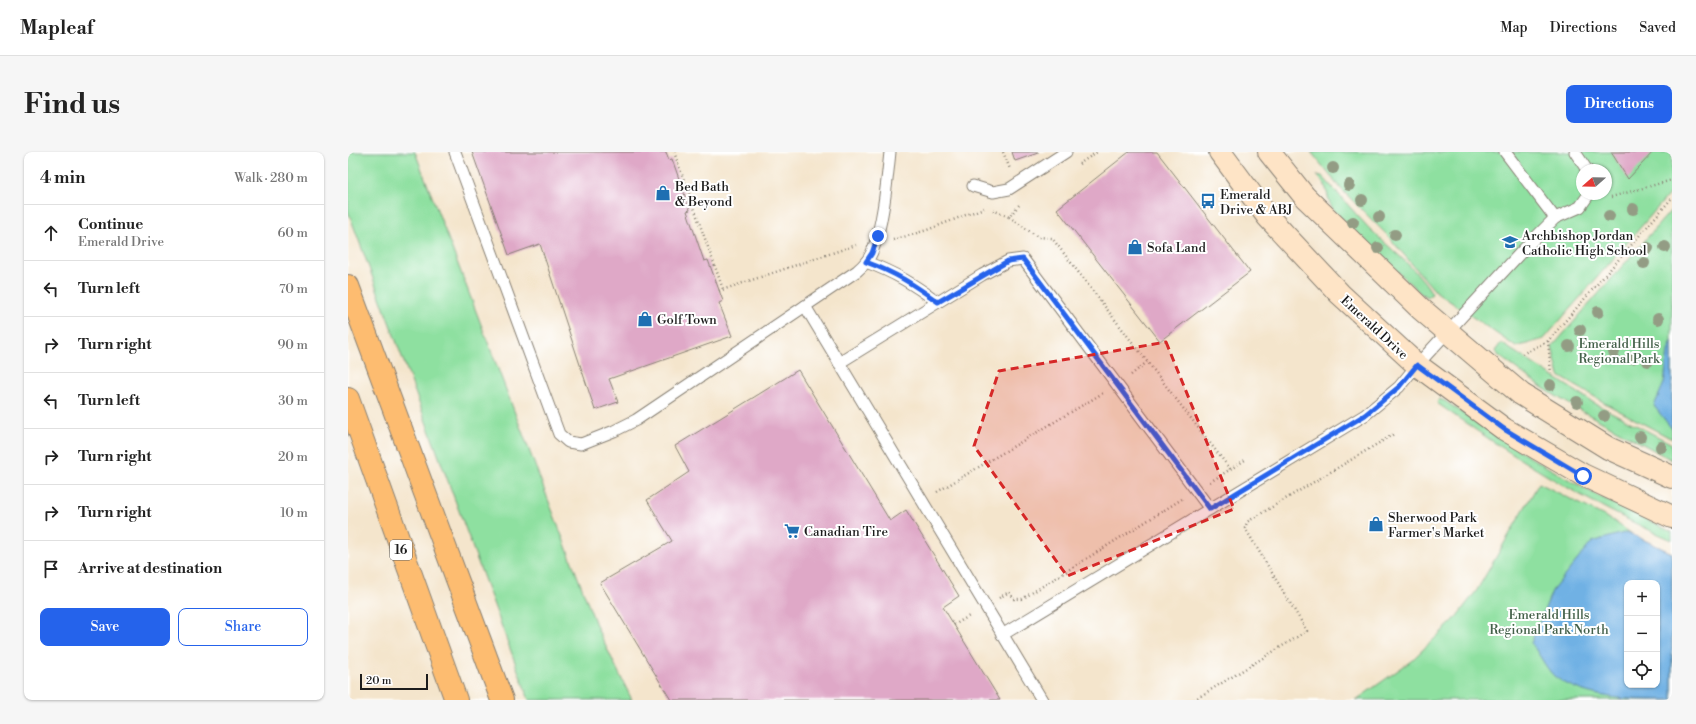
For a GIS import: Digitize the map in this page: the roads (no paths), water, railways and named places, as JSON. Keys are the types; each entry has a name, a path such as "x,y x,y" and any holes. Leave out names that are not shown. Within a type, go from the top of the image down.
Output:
{"highway":[{"path":"348,286 502,700"},
{"name":"16","path":"348,399 456,700"}],"street":[{"name":"Emerald Drive","path":"1220,152 1268,217 1340,294 1417,365 1504,429 1583,476 1672,517"},
{"path":"1269,152 1305,197 1421,309 1521,394 1608,448 1672,477"}],"lane":[{"path":"455,152 559,434 568,442 581,444 614,431 636,420 858,271 866,262 878,236 890,152"},
{"path":"973,186 993,192 1009,189 1066,152"},
{"path":"1505,152 1555,218"},
{"path":"1575,152 1583,164"},
{"path":"1002,635 1365,415 1399,387 1417,365 1524,249 1555,218 1580,207 1585,200"},
{"path":"839,363 1008,261 1023,259 1210,509"},
{"path":"866,262 887,270 906,280 938,302"},
{"path":"805,306 1042,700"}],"water":[{"path":"1672,341 1672,429 1654,406 1664,383 1668,351"},
{"path":"1627,532 1672,553 1672,700 1626,699 1595,694 1580,690 1554,676 1531,643 1552,591 1592,542"}],"place":[{"name":"Bed Bath & Beyond","path":"663,193"},
{"name":"Emerald Drive & ABJ","path":"1208,201"},
{"name":"Archbishop Jordan Catholic High School","path":"1510,242"},
{"name":"Sofa Land","path":"1135,247"},
{"name":"Golf Town","path":"645,319"},
{"name":"Sherwood Park Farmer's Market","path":"1376,524"},
{"name":"Canadian Tire","path":"792,531"}],"park label":[{"name":"Emerald Hills Regional Park","path":"1619,350"},
{"name":"Emerald Hills Regional Park North","path":"1549,622"}]}
